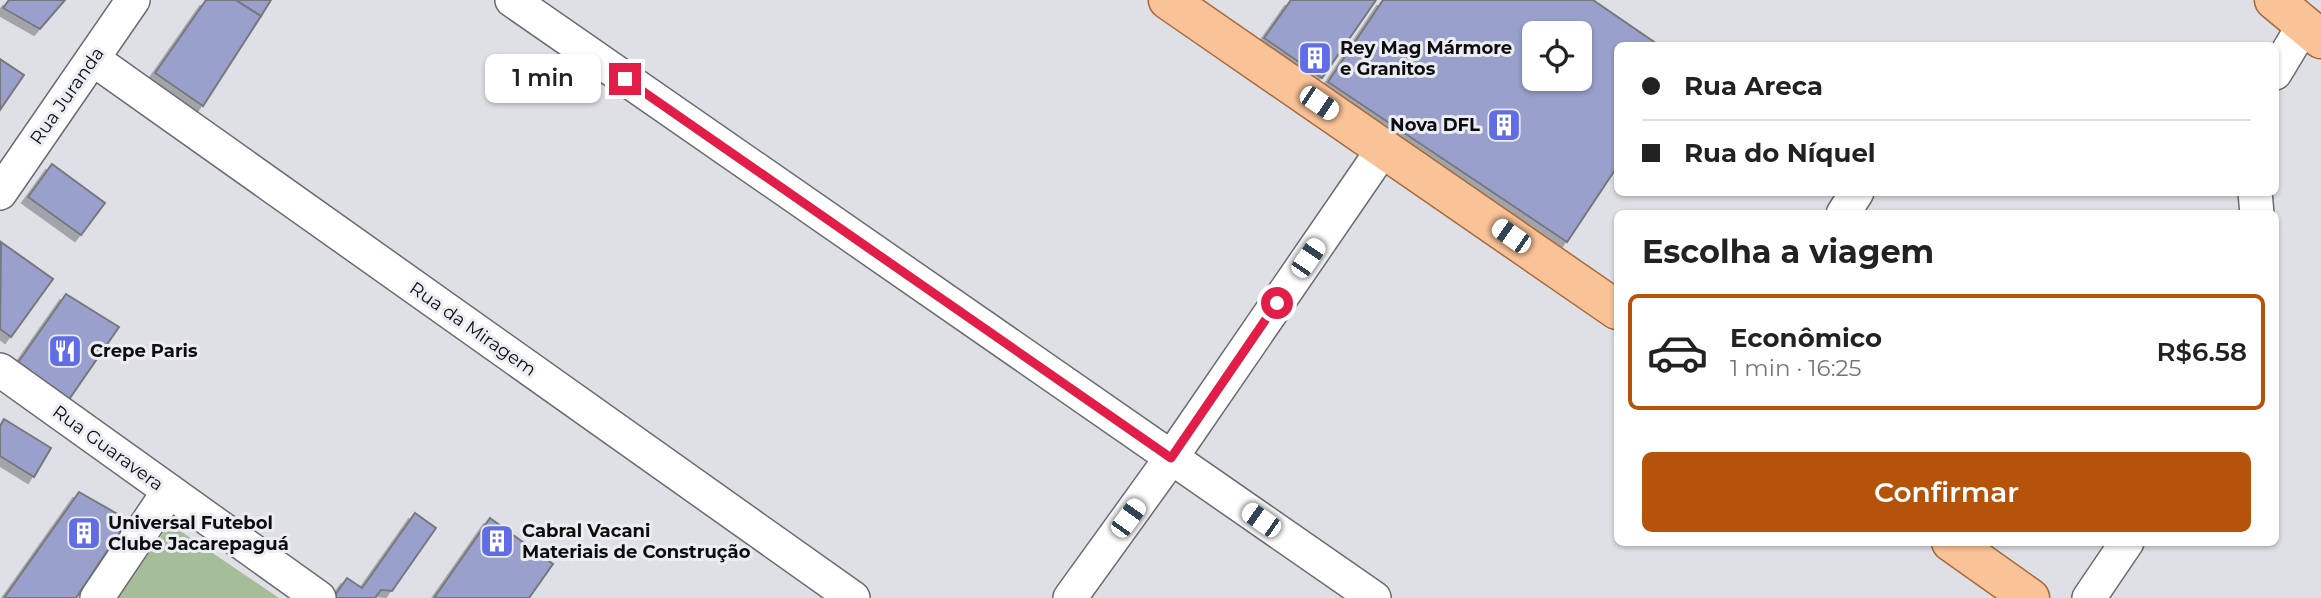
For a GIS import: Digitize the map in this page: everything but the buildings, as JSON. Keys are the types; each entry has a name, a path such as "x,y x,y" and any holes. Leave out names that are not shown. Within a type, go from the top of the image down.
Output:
{"main road":[{"path":"1168,0 1614,308"},
{"path":"2274,0 2312,32"},
{"path":"1957,546 2030,598"}],"street":[{"name":"Rua Juranda","path":"0,192 133,0"},
{"path":"512,0 1374,598"},
{"path":"2279,69 2312,32"},
{"name":"Rua da Miragem","path":"93,60 853,598"},
{"path":"1070,598 1171,458 1384,148"},
{"name":"Rua Guaravera","path":"0,370 319,598"},
{"path":"97,598 169,491"},
{"path":"2089,598 2124,546"}],"green space":[{"path":"170,524 279,598 116,598"}],"place":[{"name":"Rey Mag Mármore e Granitos","path":"1315,58"},
{"name":"Nova DFL","path":"1504,125"},
{"name":"Crepe Paris","path":"65,351"},
{"name":"Universal Futebol Clube Jacarepaguá","path":"84,533"},
{"name":"Cabral Vacani Materiais de Construção","path":"497,541"}],"route":[{"path":"625,79 1171,458 1277,303"}]}
